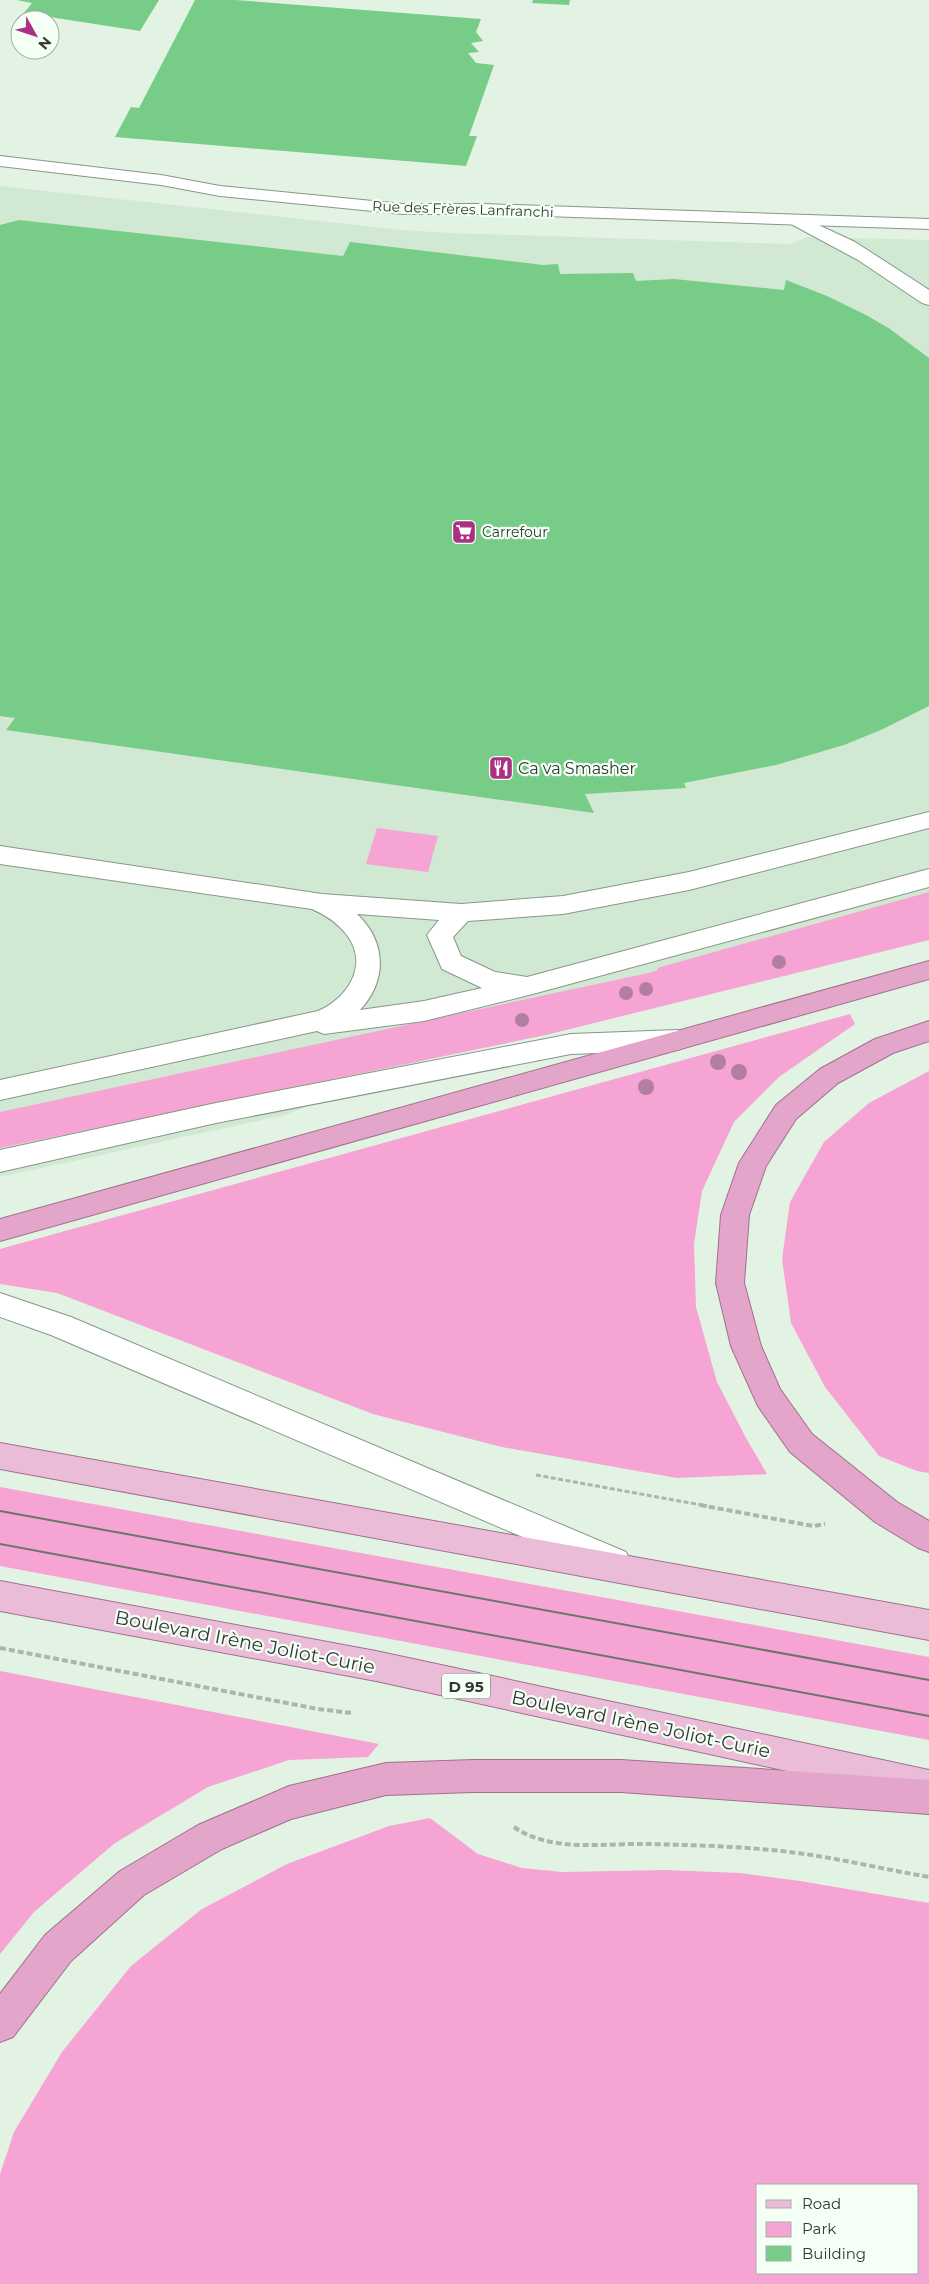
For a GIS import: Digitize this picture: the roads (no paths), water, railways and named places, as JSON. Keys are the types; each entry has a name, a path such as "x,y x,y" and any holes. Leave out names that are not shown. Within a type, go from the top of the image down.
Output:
{"highway":[{"path":"0,1230 929,970"},
{"path":"929,1032 884,1046 829,1076 786,1112 753,1163 735,1215 730,1283 746,1346 769,1397 801,1443 886,1512 929,1538"},
{"path":"0,2024 58,1948 132,1883 210,1837 289,1803 396,1779 474,1776 621,1776 929,1797"}],"main road":[{"path":"0,1456 929,1625"},
{"name":"Boulevard Irène Joliot-Curie","path":"0,1596 376,1666 929,1786"}],"street":[{"name":"Rue des Frères Lanfranchi","path":"0,161 161,180 220,191 403,209 483,209 929,224"},
{"path":"797,220 834,237 881,265 929,299"},
{"path":"0,855 317,902 462,913 563,905 689,881 929,820"},
{"path":"288,1029 424,1011 529,986 929,878"},
{"path":"0,1090 288,1029 325,1019 348,1006 364,986 369,967 366,946 356,927 338,912 317,902"},
{"path":"462,913 440,935 451,962 490,982 529,986"},
{"path":"0,1161 216,1113 571,1044 677,1040"},
{"path":"0,1305 61,1326 642,1573"}],"tram line":[{"path":"0,1511 929,1680"},
{"path":"0,1544 929,1716"}],"place":[{"name":"Carrefour","path":"464,532"},
{"name":"Ca va Smasher","path":"501,768"}]}
